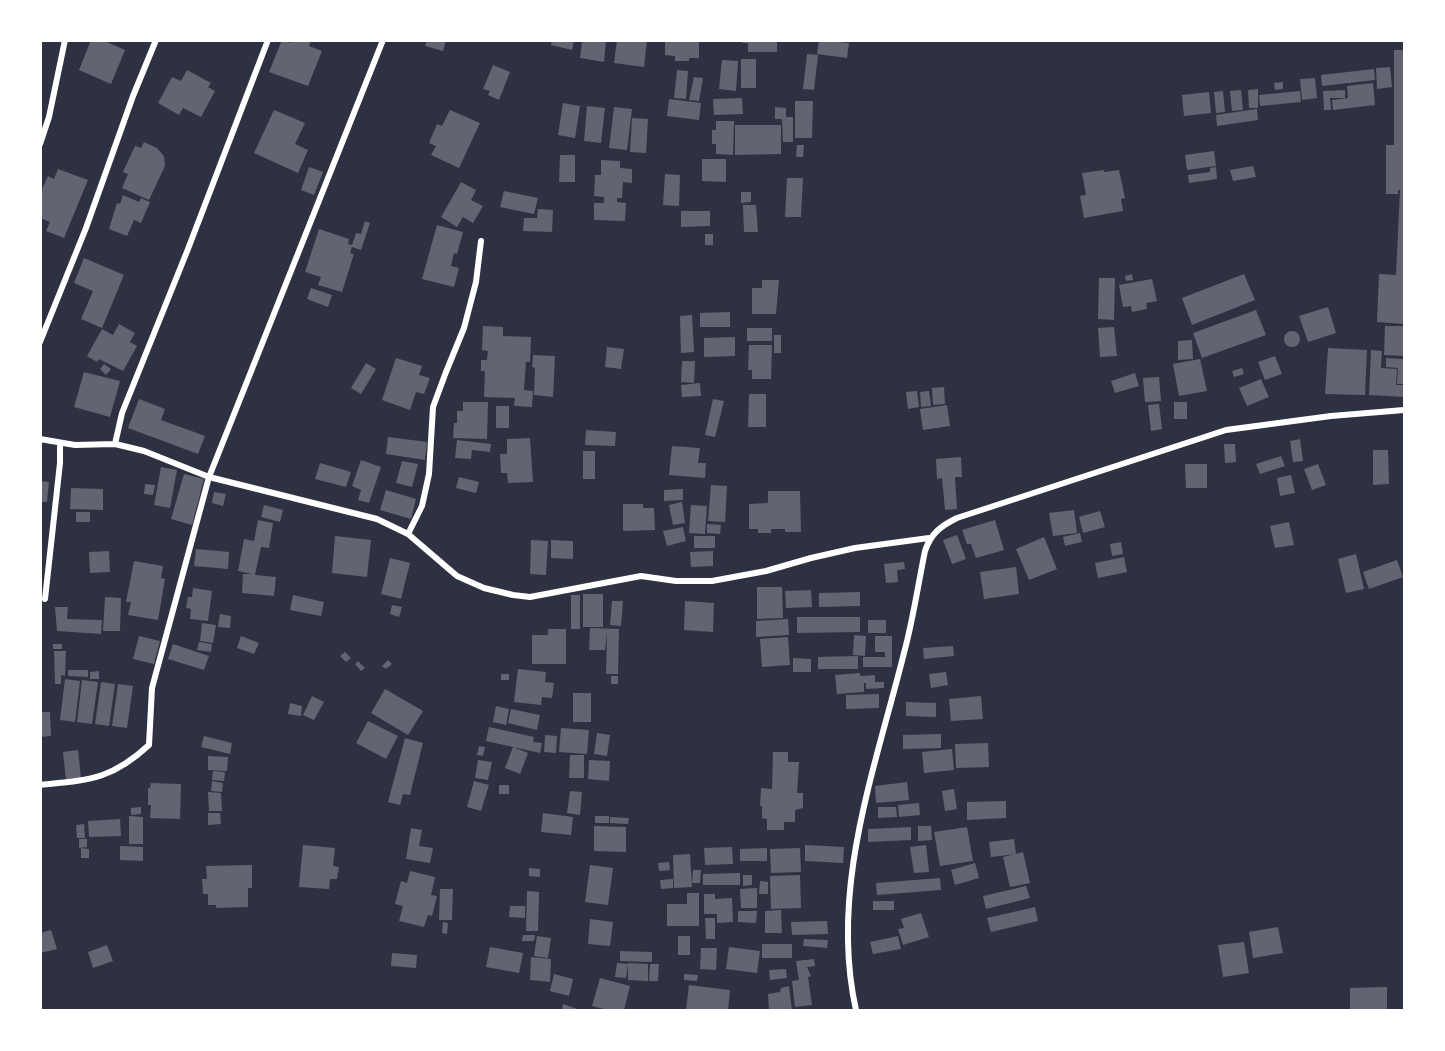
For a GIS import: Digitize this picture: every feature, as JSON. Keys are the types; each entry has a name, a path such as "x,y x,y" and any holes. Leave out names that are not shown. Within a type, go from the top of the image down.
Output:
{"street":[{"path":"40,144 49,117 65,40"},
{"path":"40,342 86,228 156,40"},
{"path":"115,444 122,413 268,40"},
{"path":"40,785 85,781 112,772 131,761 149,745 152,688 209,477 383,40"},
{"path":"408,534 422,506 429,474 434,407 464,328 476,282 481,241"},
{"path":"856,1011 850,985 848,908 859,824 905,651 929,538 940,527 957,518 1226,430 1331,416 1404,410"},
{"path":"40,439 99,446 115,444 144,451 209,477 377,519 408,534 457,576 484,588 513,596 530,597 641,576 676,581 712,581 766,571 855,548 929,538"},
{"path":"45,599 60,443"}],"building":[{"path":"91,40 102,40 125,50 111,84 79,70"},
{"path":"282,40 291,43 292,40 311,40 309,46 322,51 308,86 269,72"},
{"path":"427,40 446,40 443,51 425,46"},
{"path":"552,40 574,40 572,50 551,45"},
{"path":"590,40 606,40 604,62 580,58 582,41 590,42"},
{"path":"617,40 647,40 644,67 614,63"},
{"path":"665,40 699,42 699,58 675,61 675,56 665,55"},
{"path":"742,40 777,40 777,52 748,52 748,43 742,43"},
{"path":"819,40 849,43 847,58 817,54"},
{"path":"1394,50 1404,50 1404,324 1377,322 1379,274 1396,275 1400,190 1398,194 1386,194 1386,145 1394,145"},
{"path":"807,54 818,55 814,90 803,89"},
{"path":"741,59 756,59 756,88 741,88"},
{"path":"722,60 738,61 736,91 719,89"},
{"path":"493,65 510,72 499,100 488,95 490,91 483,89"},
{"path":"1390,67 1392,87 1377,89 1376,68"},
{"path":"1374,69 1375,80 1322,86 1321,75"},
{"path":"187,70 211,83 208,87 215,91 201,117 183,108 179,115 158,103 172,77 181,81"},
{"path":"677,70 688,71 686,99 674,98"},
{"path":"694,77 703,78 699,101 689,100"},
{"path":"1315,78 1317,98 1302,100 1300,79"},
{"path":"1283,82 1283,89 1275,90 1274,83"},
{"path":"1373,83 1375,105 1333,110 1332,100 1348,98 1347,86"},
{"path":"1258,89 1258,108 1249,108 1248,90"},
{"path":"1241,90 1243,110 1232,111 1230,91"},
{"path":"1345,90 1345,98 1330,98 1331,110 1324,110 1323,91"},
{"path":"1223,91 1225,112 1216,113 1214,92"},
{"path":"1300,91 1301,102 1260,106 1259,95"},
{"path":"1209,92 1211,113 1184,116 1182,95"},
{"path":"742,98 743,114 714,115 713,99"},
{"path":"669,99 701,103 699,120 667,116"},
{"path":"795,101 813,101 812,138 795,138"},
{"path":"563,103 580,106 575,138 558,135"},
{"path":"587,106 605,108 601,143 584,141"},
{"path":"614,107 632,109 627,150 609,148"},
{"path":"775,107 786,108 786,117 793,117 793,142 783,142 782,119 775,119"},
{"path":"1257,109 1258,120 1217,126 1216,115"},
{"path":"274,110 305,123 295,144 308,150 298,173 254,153"},
{"path":"450,110 480,123 459,168 431,155 436,146 429,143 437,124 442,126"},
{"path":"632,118 648,119 646,153 630,152"},
{"path":"716,121 734,121 733,155 716,154 716,144 712,144 712,130 716,130"},
{"path":"735,125 781,125 781,154 735,155"},
{"path":"144,142 157,148 164,156 165,166 149,200 122,188 128,174 123,172 135,146 141,148"},
{"path":"797,145 804,145 803,157 796,157"},
{"path":"1214,151 1216,166 1187,170 1185,155"},
{"path":"560,155 575,155 575,182 559,182"},
{"path":"702,159 726,159 726,182 702,181"},
{"path":"601,160 620,161 620,168 632,169 632,183 623,182 622,198 617,198 617,202 626,203 625,221 594,220 594,203 604,203 604,197 594,196 595,175 601,175"},
{"path":"1253,166 1256,177 1233,181 1230,170"},
{"path":"309,167 323,172 314,195 301,190"},
{"path":"1216,167 1217,179 1189,183 1188,175 1210,172 1210,168"},
{"path":"58,169 88,180 64,238 46,231 50,222 40,218 40,194 48,176 54,179"},
{"path":"1104,170 1104,172 1119,170 1125,198 1121,199 1123,211 1084,218 1080,196 1086,195 1082,173"},
{"path":"665,174 680,175 679,206 663,205"},
{"path":"787,178 803,178 801,217 785,217"},
{"path":"461,182 476,190 471,200 483,206 473,223 463,217 457,227 441,217"},
{"path":"504,191 538,198 534,214 500,207"},
{"path":"741,192 751,192 751,202 741,203"},
{"path":"123,195 139,202 141,198 150,202 141,223 134,220 127,236 109,229 117,203 120,204"},
{"path":"743,205 756,205 758,232 744,232"},
{"path":"538,209 553,210 552,232 523,231 524,218 537,218"},
{"path":"681,211 710,211 710,226 681,227"},
{"path":"365,221 370,223 361,250 352,247 350,253 354,254 342,292 318,285 321,277 305,272 319,229 349,239 348,244 352,245 356,233 361,234"},
{"path":"437,225 463,232 451,266 459,268 454,287 422,279"},
{"path":"705,234 713,234 713,245 705,245"},
{"path":"84,258 124,275 102,328 81,319 93,291 74,283"},
{"path":"1132,274 1133,280 1126,281 1125,276"},
{"path":"1244,274 1255,300 1192,325 1182,298"},
{"path":"1099,278 1115,278 1114,320 1098,319"},
{"path":"1152,279 1157,301 1146,303 1147,309 1132,312 1131,306 1123,307 1119,285"},
{"path":"762,280 779,280 776,314 752,314 752,288 762,288"},
{"path":"311,288 332,295 328,307 307,299"},
{"path":"1328,307 1336,333 1308,342 1299,316"},
{"path":"1256,310 1266,335 1202,358 1193,333"},
{"path":"730,312 730,327 700,327 700,313"},
{"path":"692,315 694,352 681,353 680,316"},
{"path":"119,324 135,333 130,342 137,346 123,371 99,359 97,362 87,356 102,329 113,335"},
{"path":"483,326 503,327 503,336 531,337 530,362 526,362 524,390 533,391 532,407 514,406 515,398 484,397 485,371 481,371 481,360 487,360 488,351 482,350"},
{"path":"1385,326 1404,326 1404,356 1384,355"},
{"path":"1114,327 1117,356 1100,357 1098,328"},
{"path":"747,328 772,328 772,341 747,341"},
{"path":"1292,331 1300,339 1292,347 1284,339"},
{"path":"774,335 781,335 781,353 774,353"},
{"path":"735,337 735,356 704,357 704,338"},
{"path":"1192,340 1193,359 1178,360 1178,341"},
{"path":"749,345 772,345 771,379 752,379 752,370 748,370"},
{"path":"607,347 624,349 621,369 605,367"},
{"path":"1328,348 1367,350 1365,395 1325,394"},
{"path":"1371,350 1382,351 1381,368 1397,369 1396,385 1404,385 1404,397 1369,395"},
{"path":"533,355 555,356 553,397 534,395"},
{"path":"1275,356 1282,374 1265,380 1258,362"},
{"path":"396,358 422,366 419,375 430,378 424,394 416,392 410,410 382,400"},
{"path":"1386,358 1404,359 1404,384 1397,384 1398,368 1386,367"},
{"path":"1200,359 1207,391 1179,396 1173,364"},
{"path":"682,361 695,361 694,383 681,382"},
{"path":"366,363 376,369 361,394 351,388"},
{"path":"104,364 111,369 106,375 100,369"},
{"path":"1242,368 1244,374 1234,377 1232,371"},
{"path":"84,372 120,381 110,417 74,407"},
{"path":"1135,373 1139,386 1115,393 1111,381"},
{"path":"1159,377 1161,401 1145,402 1143,378"},
{"path":"1261,379 1269,397 1247,406 1239,388"},
{"path":"700,383 701,396 682,397 681,385"},
{"path":"944,387 945,404 933,405 932,388"},
{"path":"917,391 919,407 908,409 906,392"},
{"path":"929,391 931,406 921,407 920,392"},
{"path":"749,394 766,394 766,427 748,427"},
{"path":"139,399 165,409 161,420 205,436 198,454 128,428"},
{"path":"713,399 724,401 715,437 705,435"},
{"path":"463,402 488,402 487,439 453,438 457,411 463,411"},
{"path":"1174,402 1187,402 1187,419 1174,419"},
{"path":"1159,404 1162,429 1151,431 1148,405"},
{"path":"947,405 950,426 923,430 920,409"},
{"path":"496,406 509,406 509,428 496,428"},
{"path":"586,430 616,432 615,446 585,445"},
{"path":"388,437 427,442 425,460 386,454"},
{"path":"530,438 533,482 508,483 507,473 501,473 500,454 507,454 507,439"},
{"path":"1300,439 1303,461 1293,462 1290,441"},
{"path":"457,440 491,444 490,452 472,450 471,459 455,458"},
{"path":"1224,444 1235,444 1236,462 1225,463"},
{"path":"672,446 700,448 698,463 706,463 705,478 669,475"},
{"path":"1373,450 1388,450 1389,484 1373,485"},
{"path":"583,451 595,451 595,479 583,479"},
{"path":"1281,456 1285,466 1260,474 1256,464"},
{"path":"961,457 962,477 955,477 957,509 945,510 942,478 937,479 936,459"},
{"path":"361,460 381,467 369,503 358,500 361,490 352,486"},
{"path":"402,461 418,464 412,487 396,483"},
{"path":"320,463 351,472 346,487 315,479"},
{"path":"1185,464 1207,464 1207,488 1186,488"},
{"path":"1318,464 1326,485 1312,490 1304,469"},
{"path":"161,467 177,470 170,508 154,505"},
{"path":"184,474 204,479 192,525 171,519"},
{"path":"1291,475 1295,493 1280,496 1277,478"},
{"path":"459,477 479,482 476,493 456,488"},
{"path":"40,481 49,482 47,502 40,502"},
{"path":"145,484 155,485 153,495 144,494"},
{"path":"711,485 727,486 725,522 708,521"},
{"path":"71,488 103,489 103,510 70,509"},
{"path":"683,489 683,500 664,501 664,490"},
{"path":"386,490 416,499 411,519 380,510"},
{"path":"768,491 800,491 801,532 771,529 771,533 758,533 758,529 749,529 749,504 768,503"},
{"path":"214,492 226,494 223,506 212,503"},
{"path":"682,502 685,523 673,525 669,505"},
{"path":"623,504 643,504 643,508 654,508 655,530 623,531"},
{"path":"264,505 283,510 280,522 261,517"},
{"path":"691,505 707,506 705,534 689,533"},
{"path":"1074,510 1077,533 1053,536 1049,513"},
{"path":"1100,511 1105,527 1083,533 1079,517"},
{"path":"76,512 90,512 90,522 76,522"},
{"path":"258,520 273,523 269,548 261,547 255,575 276,577 274,596 242,593 243,574 252,574 238,571 244,539 254,541"},
{"path":"995,520 1004,550 976,558 962,530"},
{"path":"1289,522 1294,545 1275,548 1270,526"},
{"path":"707,524 721,525 720,534 707,533"},
{"path":"683,527 686,541 667,546 663,531"},
{"path":"1080,533 1082,542 1065,546 1063,537"},
{"path":"957,535 966,559 952,564 943,540"},
{"path":"335,536 371,540 367,577 332,573"},
{"path":"694,536 715,536 715,548 694,548"},
{"path":"1044,537 1057,569 1029,580 1016,549"},
{"path":"531,540 548,541 546,575 530,574"},
{"path":"551,540 573,541 573,559 551,558"},
{"path":"1121,542 1123,554 1112,556 1110,544"},
{"path":"196,549 229,552 228,569 194,566"},
{"path":"109,551 110,572 90,573 89,552"},
{"path":"713,551 713,566 691,567 690,552"},
{"path":"1356,554 1364,589 1346,593 1338,559"},
{"path":"1124,557 1127,572 1098,578 1095,563"},
{"path":"390,558 410,563 401,599 381,594"},
{"path":"1397,560 1403,577 1369,589 1363,572"},
{"path":"134,561 163,566 161,578 165,579 158,620 128,615 131,602 126,602"},
{"path":"904,562 905,569 897,570 898,582 886,583 884,564"},
{"path":"1016,567 1019,594 984,599 980,572"},
{"path":"757,587 782,587 783,618 757,619"},
{"path":"193,588 212,591 208,621 190,619 191,609 186,608 188,597 192,597"},
{"path":"811,590 812,607 786,608 785,591"},
{"path":"860,592 860,606 819,607 819,593"},
{"path":"583,594 603,594 603,627 583,627"},
{"path":"293,595 324,602 321,616 290,610"},
{"path":"571,595 580,595 580,629 571,629"},
{"path":"105,597 121,598 120,631 103,631"},
{"path":"612,601 623,601 621,626 610,625"},
{"path":"685,601 714,603 713,632 684,630"},
{"path":"392,605 402,607 399,617 390,614"},
{"path":"55,607 68,607 67,619 102,620 101,634 57,631"},
{"path":"220,614 231,616 230,628 218,627"},
{"path":"797,617 860,617 860,632 797,633"},
{"path":"788,619 789,635 756,637 756,621"},
{"path":"868,620 886,620 886,633 868,633"},
{"path":"202,623 216,625 213,643 200,641"},
{"path":"590,628 619,629 618,674 606,674 607,633 605,650 589,650"},
{"path":"548,629 566,629 566,664 532,664 532,635 548,635"},
{"path":"854,635 866,636 865,656 853,655"},
{"path":"139,636 160,641 154,664 133,659"},
{"path":"241,636 259,643 254,654 237,648"},
{"path":"875,636 892,636 892,667 863,667 863,657 885,657 885,652 875,652"},
{"path":"788,637 790,665 762,667 760,639"},
{"path":"199,642 212,644 211,652 197,650"},
{"path":"53,644 62,644 62,649 53,649"},
{"path":"173,644 209,656 204,670 168,659"},
{"path":"953,646 954,656 924,659 923,648"},
{"path":"54,651 66,651 65,676 61,675 61,684 55,684"},
{"path":"345,652 351,658 346,662 340,656"},
{"path":"858,656 858,669 818,669 818,657"},
{"path":"793,658 811,659 811,672 793,672"},
{"path":"388,660 392,664 386,669 382,666"},
{"path":"358,661 365,668 361,671 355,664"},
{"path":"518,669 546,672 545,682 554,683 552,698 542,697 541,705 514,702"},
{"path":"68,670 88,670 88,677 68,676"},
{"path":"99,671 99,679 90,679 90,672"},
{"path":"946,672 948,685 931,688 929,674"},
{"path":"859,673 861,676 875,675 875,682 884,682 884,688 866,689 866,683 864,683 864,692 837,694 835,675"},
{"path":"501,674 509,674 509,680 501,680"},
{"path":"611,676 618,676 618,684 611,684"},
{"path":"65,679 80,681 75,722 60,720"},
{"path":"82,680 98,682 92,724 77,722"},
{"path":"101,682 115,684 109,726 95,724"},
{"path":"118,684 133,686 127,728 112,726"},
{"path":"385,689 423,711 408,735 371,713"},
{"path":"573,693 591,693 591,722 573,722"},
{"path":"879,694 879,708 846,709 846,695"},
{"path":"312,696 324,702 314,720 303,715"},
{"path":"981,696 983,719 951,721 949,699"},
{"path":"906,702 936,703 936,717 906,716"},
{"path":"290,703 302,706 301,716 288,714"},
{"path":"496,706 509,709 506,725 493,722"},
{"path":"511,709 540,715 537,730 508,723"},
{"path":"40,712 50,712 51,736 40,737"},
{"path":"368,721 398,736 386,759 356,743"},
{"path":"489,727 534,737 533,742 542,743 540,753 486,741"},
{"path":"561,728 589,730 587,754 559,752"},
{"path":"597,733 610,735 607,756 594,754"},
{"path":"941,734 941,748 903,749 903,735"},
{"path":"545,735 557,736 556,753 544,752"},
{"path":"204,736 232,743 230,754 201,747"},
{"path":"405,738 423,743 410,795 403,794 400,805 388,802"},
{"path":"988,743 989,767 956,768 955,744"},
{"path":"479,746 485,747 483,756 477,755"},
{"path":"513,747 528,753 520,774 505,768"},
{"path":"952,749 954,770 924,773 922,752"},
{"path":"78,750 81,778 66,780 63,752"},
{"path":"773,752 788,752 788,762 799,762 797,793 803,793 803,808 795,810 795,822 784,822 784,830 767,830 767,819 762,818 762,806 760,806 761,788 772,789"},
{"path":"570,755 584,755 584,778 569,778"},
{"path":"208,756 228,757 227,771 208,770"},
{"path":"478,760 492,762 488,780 475,778"},
{"path":"589,760 610,761 609,781 588,779"},
{"path":"213,771 225,772 224,781 212,780"},
{"path":"212,781 223,783 222,792 211,791"},
{"path":"474,781 489,785 481,811 467,807"},
{"path":"907,782 909,800 876,803 875,786"},
{"path":"151,783 181,784 180,819 150,818 151,805 148,805 148,788"},
{"path":"499,785 509,785 509,794 499,794"},
{"path":"954,789 957,809 945,811 942,791"},
{"path":"570,791 582,792 580,815 567,813"},
{"path":"208,792 221,793 222,811 209,811"},
{"path":"1006,801 1006,818 967,820 967,802"},
{"path":"919,803 920,815 899,817 898,805"},
{"path":"141,807 141,814 131,815 131,808"},
{"path":"878,807 896,807 897,817 878,818"},
{"path":"208,813 220,813 221,824 208,825"},
{"path":"543,813 573,817 571,835 541,832"},
{"path":"129,816 143,817 143,844 129,844"},
{"path":"595,816 609,816 609,823 595,823"},
{"path":"610,817 629,818 628,824 610,823"},
{"path":"120,819 121,836 89,837 88,821"},
{"path":"84,824 85,838 77,838 76,825"},
{"path":"594,826 626,827 626,852 594,851"},
{"path":"918,826 931,826 932,840 918,841"},
{"path":"911,827 911,840 868,842 868,829"},
{"path":"967,827 973,861 940,866 934,832"},
{"path":"411,828 422,830 419,846 433,848 430,863 406,859"},
{"path":"79,839 87,839 87,847 79,848"},
{"path":"1014,839 1016,854 991,857 989,842"},
{"path":"303,845 335,848 333,866 339,867 337,879 330,879 329,889 299,887"},
{"path":"805,845 844,847 843,863 805,861"},
{"path":"926,845 929,872 914,873 910,847"},
{"path":"120,846 143,847 143,861 120,860"},
{"path":"732,847 733,864 705,865 704,848"},
{"path":"81,848 89,849 89,858 81,858"},
{"path":"767,848 767,861 740,861 740,849"},
{"path":"800,848 801,872 771,873 770,849"},
{"path":"1023,852 1030,883 1010,887 1003,857"},
{"path":"690,854 692,887 674,888 673,855"},
{"path":"669,862 670,870 659,871 658,863"},
{"path":"975,863 979,878 955,885 951,870"},
{"path":"252,865 252,888 248,888 248,907 216,908 216,905 208,905 208,894 203,894 202,879 207,879 206,866"},
{"path":"590,865 613,868 608,905 585,902"},
{"path":"529,868 540,869 540,877 529,876"},
{"path":"693,870 701,870 700,883 692,883"},
{"path":"410,871 435,877 431,895 437,896 432,916 428,915 424,927 399,921 403,906 395,904 401,881 407,883"},
{"path":"740,873 740,885 703,885 703,874"},
{"path":"743,875 752,875 752,885 743,886"},
{"path":"800,875 801,908 771,909 770,876"},
{"path":"940,878 941,890 877,895 876,883"},
{"path":"673,879 673,888 661,889 660,880"},
{"path":"760,881 768,882 768,894 759,894"},
{"path":"1026,886 1030,898 986,909 983,896"},
{"path":"757,888 757,908 741,908 740,889"},
{"path":"440,889 453,889 452,920 439,920"},
{"path":"527,891 539,892 538,931 526,931"},
{"path":"687,893 699,893 699,926 667,926 667,904 687,904"},
{"path":"704,894 715,894 715,899 732,898 733,922 717,923 717,914 704,914"},
{"path":"873,901 894,901 894,910 873,910"},
{"path":"510,906 525,906 525,918 509,917"},
{"path":"1035,907 1038,921 991,932 987,918"},
{"path":"781,910 782,933 765,933 765,911"},
{"path":"738,911 757,911 756,923 738,922"},
{"path":"921,913 929,937 903,945 898,929 904,928 901,919"},
{"path":"705,918 715,918 715,939 706,939"},
{"path":"590,919 613,922 610,946 588,944"},
{"path":"827,921 828,934 792,935 791,922"},
{"path":"443,922 448,923 447,934 442,933"},
{"path":"1278,927 1283,953 1253,958 1249,932"},
{"path":"51,930 57,949 40,953 40,933"},
{"path":"523,935 535,935 534,941 522,941"},
{"path":"537,936 551,938 548,958 534,956"},
{"path":"678,936 690,936 690,955 678,955"},
{"path":"898,936 901,949 873,954 870,942"},
{"path":"804,939 828,940 827,948 803,946"},
{"path":"1244,942 1249,973 1223,977 1218,945"},
{"path":"762,944 792,944 792,958 762,958"},
{"path":"107,945 113,961 93,968 88,952"},
{"path":"490,947 523,953 519,973 486,967"},
{"path":"729,947 760,951 757,973 726,969"},
{"path":"701,948 717,948 716,970 700,969"},
{"path":"620,951 652,952 652,962 620,961"},
{"path":"392,953 417,955 416,968 391,966"},
{"path":"531,957 551,959 550,982 530,980"},
{"path":"814,959 815,966 807,967 811,976 808,977 812,1005 795,1007 792,981 799,980 796,961"},
{"path":"617,963 628,964 626,978 615,977"},
{"path":"628,963 648,964 648,981 628,980"},
{"path":"650,964 659,964 658,981 649,981"},
{"path":"786,969 787,978 770,980 769,970"},
{"path":"554,974 573,979 569,996 550,991"},
{"path":"684,974 698,975 697,981 684,980"},
{"path":"600,978 630,986 624,1010 608,1010 592,1006"},
{"path":"689,985 730,990 728,1010 686,1010"},
{"path":"789,986 792,1010 769,1010 768,994 780,992 781,988"},
{"path":"1387,987 1387,1010 1350,1010 1350,988"},
{"path":"563,1004 580,1010 562,1010"}]}
